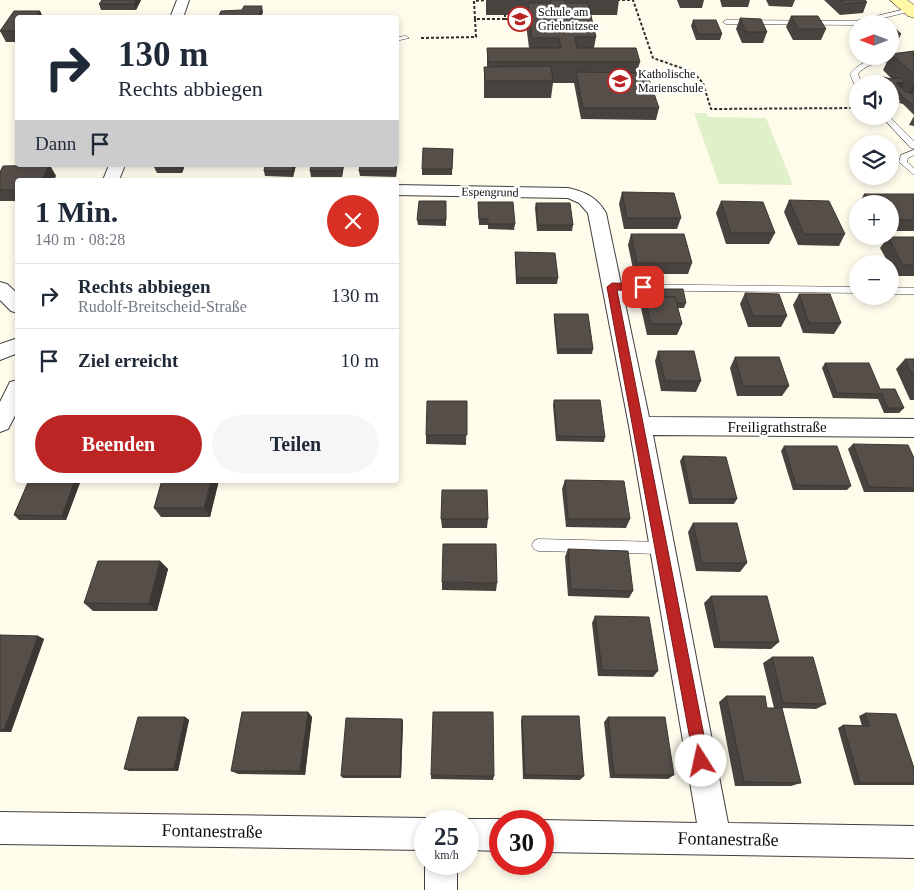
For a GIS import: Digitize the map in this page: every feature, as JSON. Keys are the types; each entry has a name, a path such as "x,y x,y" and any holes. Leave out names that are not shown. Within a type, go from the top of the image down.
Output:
{"street":[{"path":"177,15 183,0"},
{"path":"898,0 912,12"},
{"name":"Espengrund","path":"399,190 568,193 583,198 593,204 597,213 612,287"},
{"path":"612,287 640,426 716,838"},
{"path":"0,289 15,303"},
{"path":"0,352 15,346"},
{"path":"0,423 15,394"},
{"name":"Freiligrathstraße","path":"640,426 914,428"},
{"name":"Fontanestraße","path":"0,828 414,834"},
{"name":"Fontanestraße","path":"554,836 914,842"},
{"path":"441,875 441,890"}],"lane":[{"path":"726,22 855,23 912,12"},
{"path":"399,39 406,38"},
{"path":"854,75 857,69 868,63 882,60 914,60"},
{"path":"894,125 914,146"},
{"path":"914,152 904,157 903,162 914,173"},
{"path":"612,287 849,290"},
{"path":"899,291 914,291"},
{"path":"538,545 662,548"}],"path":[{"path":"406,38 476,37 474,1 487,0"},
{"path":"615,0 633,0 653,58 692,72 703,83 712,109 849,108"},
{"path":"475,19 530,19"}],"green space":[{"path":"694,113 706,113 708,117 766,118 793,185 719,184"}],"building":[{"path":"102,0 136,0 134,4 99,4"},
{"path":"550,0 565,0 566,3 588,3 596,37 575,37 577,48 636,48 640,62 488,62 487,48 561,48 559,38 532,38 528,3 551,3"},
{"path":"840,0 865,0 867,2 845,4"},
{"path":"244,6 262,6 259,15 219,15 221,11 242,10"},
{"path":"14,11 40,11 37,15 15,15 15,31 0,31"},
{"path":"791,16 818,16 826,29 798,29"},
{"path":"740,18 761,19 767,32 746,32"},
{"path":"693,20 716,20 722,34 698,34"},
{"path":"914,51 914,74 899,61 899,53"},
{"path":"551,66 553,81 485,81 484,67"},
{"name":"Katholische Marienschule","path":"576,72 647,73 659,108 583,108"},
{"path":"899,78 900,78 905,82 899,83"},
{"path":"899,86 906,92 914,94 914,106 902,97 899,92"},
{"path":"423,148 453,149 452,169 422,169"},
{"path":"3,166 48,167 43,178 15,178 15,190 0,190 0,172"},
{"path":"265,167 293,167 292,171 264,171"},
{"path":"311,167 343,167 342,171 310,171"},
{"path":"360,167 396,167 395,171 359,171"},
{"path":"622,192 674,193 681,218 627,218"},
{"path":"914,194 914,220 899,220 899,195 865,195"},
{"path":"789,200 829,201 845,234 804,234"},
{"path":"419,201 446,201 446,220 417,220"},
{"path":"721,201 763,202 775,233 731,233"},
{"path":"478,202 513,202 515,224 488,224 488,219 479,219"},
{"path":"536,203 570,203 573,225 538,225"},
{"path":"631,234 684,234 692,263 637,263"},
{"path":"899,237 914,237 914,265 903,265 892,245 899,245"},
{"path":"515,252 555,253 558,278 517,278"},
{"path":"652,289 683,289 686,303 676,303 675,297 653,297"},
{"path":"745,293 779,294 787,316 753,316"},
{"path":"799,294 830,294 841,323 809,323"},
{"path":"645,297 675,297 682,324 651,324"},
{"path":"554,314 588,314 593,349 558,349"},
{"path":"658,351 694,351 701,381 665,381"},
{"path":"735,357 779,357 789,386 743,386"},
{"path":"905,359 914,359 914,378"},
{"path":"825,363 869,363 880,389 895,389 904,408 888,408 882,394 837,393"},
{"path":"554,400 600,400 605,437 557,436"},
{"path":"427,401 467,401 467,435 426,435"},
{"path":"853,444 908,445 914,458 914,488 869,487"},
{"path":"784,446 837,446 851,486 796,485"},
{"path":"683,456 726,457 737,499 692,499"},
{"path":"565,480 624,481 630,519 568,519"},
{"path":"28,483 74,483 62,516 14,515"},
{"path":"161,483 210,483 204,508 154,508"},
{"path":"442,490 487,490 488,519 441,519"},
{"path":"693,523 737,523 747,563 702,563"},
{"path":"443,544 496,544 497,583 442,582"},
{"path":"568,549 628,551 633,591 571,589"},
{"path":"98,561 160,561 149,604 84,603"},
{"path":"711,596 767,596 779,642 720,642"},
{"path":"595,616 649,617 658,671 602,670"},
{"path":"0,635 38,636 4,730 0,730"},
{"path":"772,657 813,657 826,704 783,703"},
{"path":"726,696 765,696 767,708 782,708 801,783 744,782"},
{"path":"242,712 308,712 300,771 231,771"},
{"path":"433,712 493,712 494,776 431,775"},
{"path":"865,713 896,714 914,768 914,783 860,783 843,725 869,726"},
{"path":"522,716 579,716 584,776 525,775"},
{"path":"138,717 185,717 174,769 124,769"},
{"path":"608,717 665,717 674,775 614,775"},
{"path":"346,718 402,719 400,776 341,776"}],"place":[{"name":"Schule am Griebnitzsee","path":"520,19"},
{"name":"Katholische Marienschule","path":"620,81"}],"route":[{"path":"643,287 612,287 640,426 701,761"}]}
